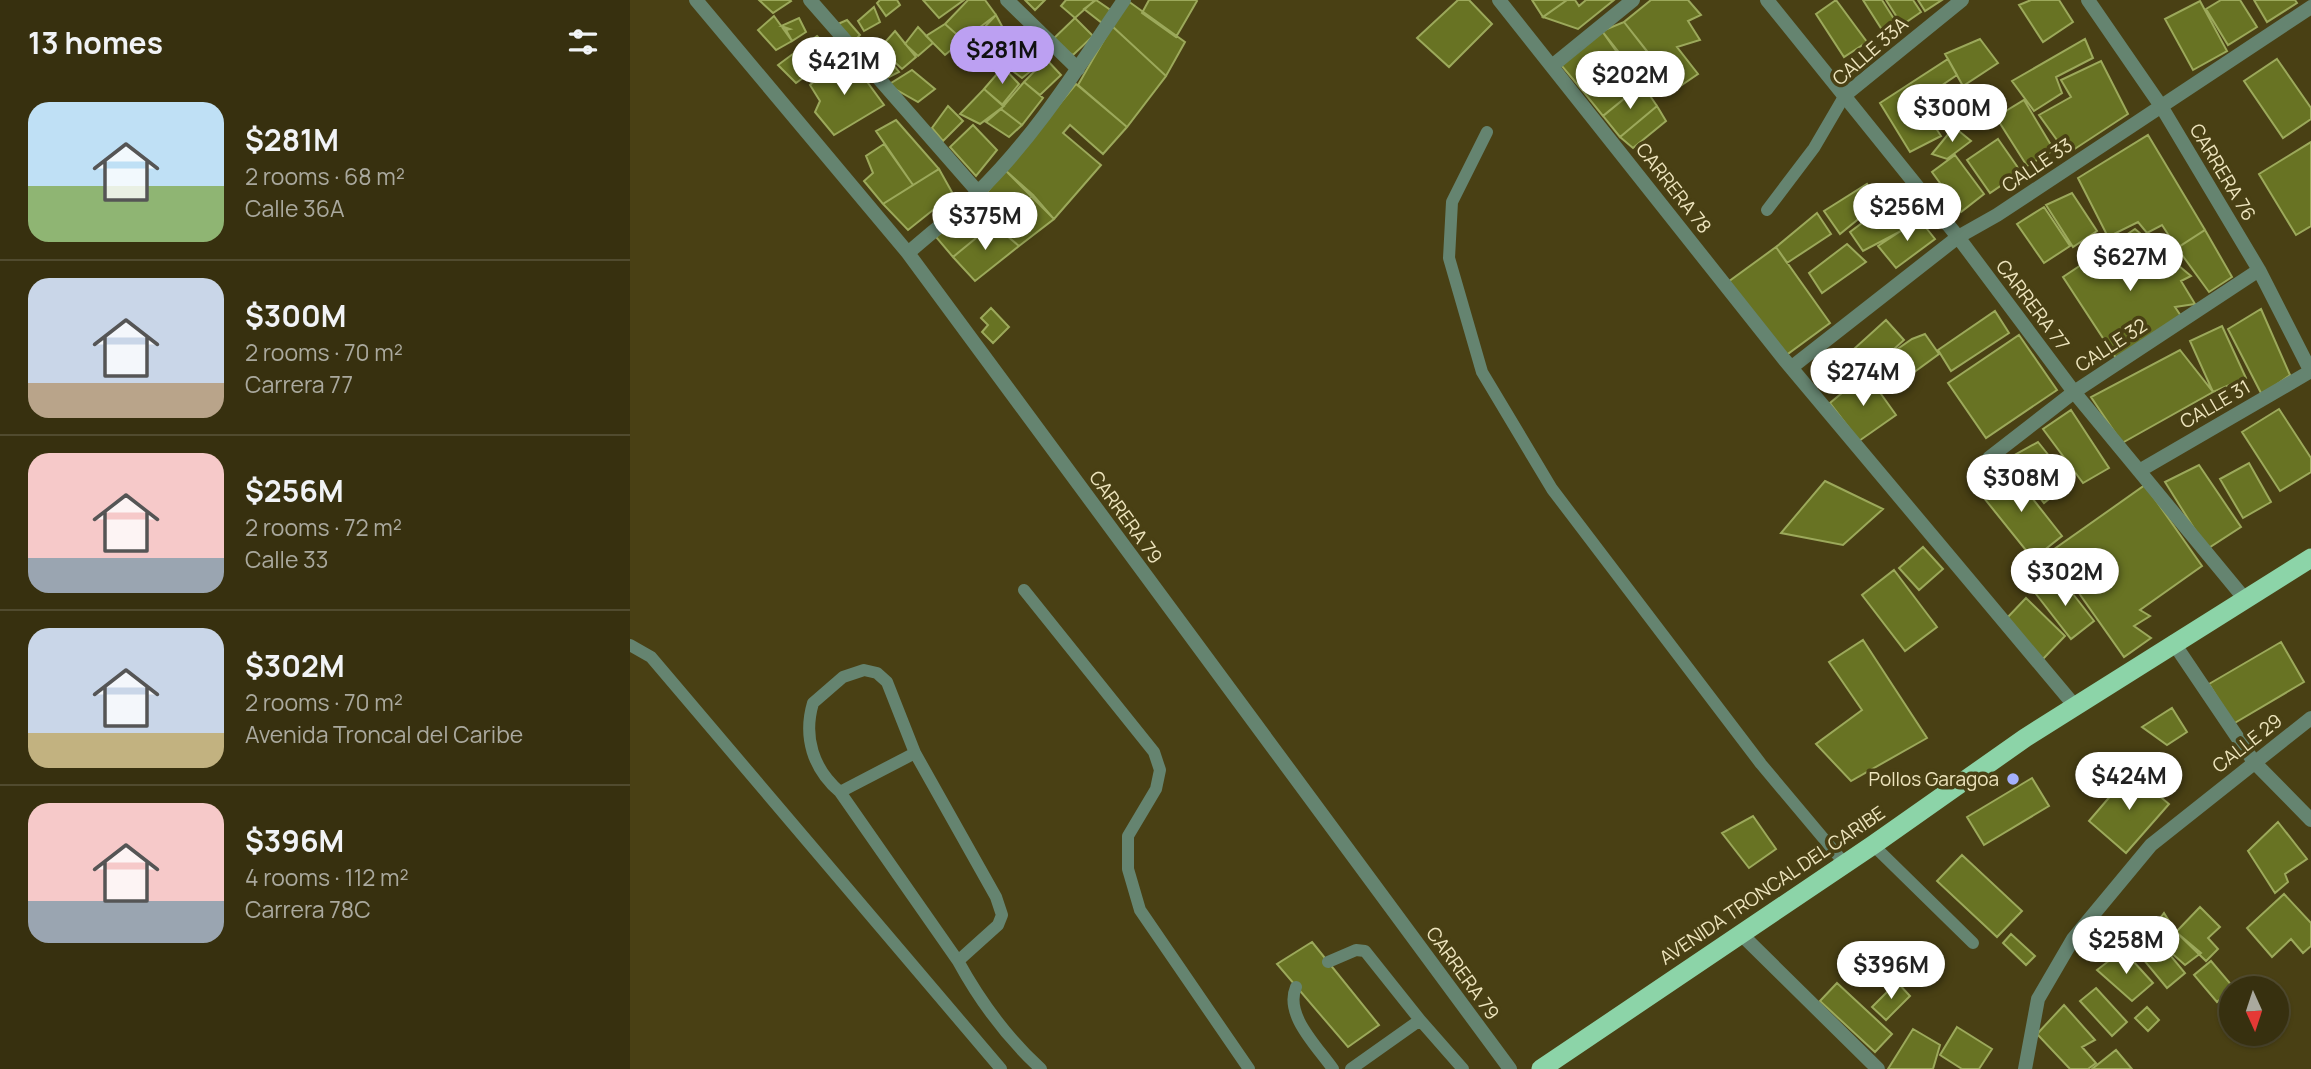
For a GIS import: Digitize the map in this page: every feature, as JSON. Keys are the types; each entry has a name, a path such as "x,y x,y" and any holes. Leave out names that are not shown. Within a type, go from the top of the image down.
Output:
{"highway":[{"name":"AVENIDA TRONCAL DEL CARIBE","path":"1541,1069 1873,845 2074,705 2311,558"}],"street":[{"name":"CARRERA 79","path":"696,0 908,253 1510,1069"},
{"path":"810,0 978,192"},
{"path":"1007,0 1078,69"},
{"path":"908,253 978,192 1078,69 1124,0"},
{"name":"CARRERA 78","path":"1499,0 1792,367 2074,705"},
{"path":"1552,66 1633,0"},
{"name":"CARRERA 77","path":"1767,0 1958,237 2074,392 2244,598"},
{"name":"CALLE 33A","path":"1845,96 1962,0"},
{"name":"CARRERA 76","path":"2088,0 2161,106 2259,270 2311,372"},
{"name":"CALLE 33","path":"1792,367 1958,237 1997,215 2311,7"},
{"name":"CALLE 32","path":"1989,458 2074,392 2259,270"},
{"name":"CALLE 31","path":"2139,471 2311,372"},
{"path":"2173,642 2255,762 2311,820"},
{"name":"CALLE 29","path":"2025,1069 2038,999 2073,939 2151,845 2311,718"},
{"path":"1741,934 1878,1069"}],"lane":[{"name":"CALLE 33A","path":"1767,210 1814,148 1845,96"},
{"path":"1488,132 1452,202 1449,258 1482,372 1552,489 1761,764 1845,864"},
{"path":"1024,590 1154,752 1160,771 1156,789 1128,836 1128,869 1140,910 1249,1069"},
{"path":"630,645 651,657 1001,1069"},
{"path":"958,961 998,925 1002,915 989,885 915,753 887,682 877,673 864,670 843,677 813,703 807,738 825,779 840,792 958,961 986,1010 1018,1048 1041,1069"},
{"path":"840,792 915,753"},
{"path":"1873,845 1973,943"},
{"path":"1328,962 1356,950 1365,951 1463,1069"},
{"path":"1296,987 1292,998 1293,1012 1333,1069"},
{"path":"1351,1069 1420,1020"}],"building":[{"path":"759,0 790,0 791,1 773,13"},
{"path":"880,0 897,0 900,5 886,16 877,3"},
{"path":"923,0 964,0 939,18"},
{"path":"968,0 985,0 996,15 963,40 945,24"},
{"path":"1025,0 1045,0 1035,10"},
{"path":"1066,0 1095,0 1075,18 1061,6"},
{"path":"1096,0 1112,11 1102,23 1084,9"},
{"path":"1149,0 1197,1 1176,37 1142,13"},
{"path":"1458,0 1469,0 1492,24 1449,67 1417,38"},
{"path":"1532,0 1567,0 1543,17"},
{"path":"1567,0 1575,0 1579,6 1586,0 1614,0 1578,29 1543,17"},
{"path":"1651,0 1688,0 1701,15 1688,21 1700,40 1677,47 1698,74 1676,89 1624,22"},
{"path":"1836,0 1867,42 1844,57 1816,14"},
{"path":"1863,0 1882,0 1899,27 1886,36"},
{"path":"1886,0 1913,0 1921,12 1902,25"},
{"path":"1918,0 1942,0 1925,11"},
{"path":"2031,0 2059,0 2073,22 2043,42 2019,5"},
{"path":"2221,0 2240,0 2257,27 2228,45 2206,9"},
{"path":"2254,0 2295,0 2297,3 2267,22"},
{"path":"1128,1 1185,42 1166,76 1112,26"},
{"path":"2200,1 2227,51 2193,70 2165,19"},
{"path":"874,7 880,22 864,31 858,21"},
{"path":"996,15 1011,43 981,69 962,51"},
{"path":"774,16 792,41 776,50 758,30"},
{"path":"799,18 806,32 792,41 786,30 790,29 781,26"},
{"path":"1075,18 1093,36 1073,55 1051,41"},
{"path":"847,20 860,35 853,42 838,24"},
{"path":"1624,22 1658,65 1641,80 1602,31"},
{"path":"945,24 963,40 945,55 926,36"},
{"path":"1112,26 1166,76 1127,127 1078,85"},
{"path":"918,27 933,43 918,56 905,44"},
{"path":"895,31 916,57 902,69 880,48"},
{"path":"1602,31 1621,58 1582,90 1561,65"},
{"path":"817,36 835,55 796,83 778,65"},
{"path":"1980,39 1998,63 1963,86 1945,54"},
{"path":"2085,39 2093,58 2056,77 2062,93 2034,111 2012,81"},
{"path":"1033,43 1046,59 1022,78 1006,66"},
{"path":"880,48 899,72 887,78 866,58"},
{"path":"1621,58 1642,84 1603,116 1582,90"},
{"path":"840,59 848,69 854,64 884,105 834,135 815,112 820,101 810,85"},
{"path":"1046,59 1061,75 1040,95 1024,82"},
{"path":"1948,59 1957,75 1938,88 1946,97 1925,111 1941,136 1910,152 1880,103"},
{"path":"2277,59 2311,108 2311,119 2283,138 2244,81"},
{"path":"2101,61 2128,114 2067,154 2039,115 2071,97 2061,80"},
{"path":"1003,67 1019,84 1002,105 984,89"},
{"path":"912,70 935,89 918,102 888,85"},
{"path":"1024,82 1043,98 1022,125 1001,109"},
{"path":"1076,84 1127,127 1103,154 1070,125 1063,133 1101,165 1054,219 1005,170"},
{"path":"1642,84 1657,106 1620,137 1603,116"},
{"path":"1963,86 1980,110 1952,126 1939,102"},
{"path":"984,89 1004,106 980,124 960,114"},
{"path":"2024,100 2054,150 2027,166 1996,117"},
{"path":"948,106 963,121 943,141 932,128"},
{"path":"1657,106 1666,121 1633,148 1620,137"},
{"path":"1001,109 1022,125 1009,137 986,122"},
{"path":"896,120 939,169 913,185 876,131"},
{"path":"973,125 997,150 976,176 950,147"},
{"path":"1954,127 1971,141 1947,159 1932,154"},
{"path":"2148,135 2205,230 2177,248 2162,225 2147,233 2138,222 2108,237 2078,178"},
{"path":"1998,139 2021,172 1990,193 1967,160"},
{"path":"2311,142 2311,226 2296,235 2259,174"},
{"path":"884,144 913,185 883,204 864,181 873,173 866,156"},
{"path":"1955,155 1984,194 1961,212 1932,172"},
{"path":"939,169 953,194 908,230 883,204"},
{"path":"1005,170 1033,195 993,224 978,203"},
{"path":"1867,184 1878,203 1840,234 1824,211"},
{"path":"2072,193 2097,231 2073,247 2046,205"},
{"path":"1033,195 1054,219 1019,246 993,224"},
{"path":"976,204 993,224 953,257 936,237"},
{"path":"1886,205 1901,231 1863,251 1850,232"},
{"path":"2044,207 2070,246 2044,263 2017,224"},
{"path":"1817,213 1831,234 1787,263 1776,247"},
{"path":"1919,219 1935,239 1896,268 1878,246"},
{"path":"993,224 1019,246 975,281 953,257"},
{"path":"2135,229 2191,276 2181,281 2195,304 2175,307 2183,319 2118,361 2063,277"},
{"path":"2205,230 2232,277 2209,292 2177,248"},
{"path":"1847,244 1866,262 1822,293 1809,273"},
{"path":"1776,247 1830,323 1785,356 1728,282"},
{"path":"991,308 1009,327 993,343 982,332 988,325 981,318"},
{"path":"2261,309 2290,375 2262,395 2228,329"},
{"path":"1995,311 2009,333 1951,371 1938,350"},
{"path":"1886,320 1904,340 1873,368 1855,348"},
{"path":"2222,326 2246,378 2213,392 2190,341"},
{"path":"1925,334 1939,354 1906,378 1889,355 1912,339"},
{"path":"2019,335 2057,390 1986,438 1948,383"},
{"path":"2180,350 2213,392 2122,443 2091,397"},
{"path":"1866,373 1896,415 1859,441 1830,403"},
{"path":"2279,409 2311,458 2311,472 2280,491 2242,432"},
{"path":"2071,410 2109,468 2083,483 2043,429"},
{"path":"2038,442 2070,482 2044,503 2009,458"},
{"path":"2249,463 2271,502 2243,518 2220,479"},
{"path":"2199,465 2241,527 2207,549 2165,482"},
{"path":"2010,470 2062,536 2033,559 1980,493"},
{"path":"1825,481 1883,509 1843,545 1781,533"},
{"path":"2145,485 2202,566 2140,610 2150,616 2134,626 2151,638 2124,657 2050,552"},
{"path":"1923,547 1943,569 1919,590 1899,568"},
{"path":"1894,570 1937,627 1905,651 1862,595"},
{"path":"2059,576 2094,621 2071,639 2036,594"},
{"path":"2026,598 2065,636 2042,660 2005,620"},
{"path":"1863,640 1927,738 1851,781 1816,744 1862,710 1829,662"},
{"path":"2281,642 2304,682 2233,724 2209,684"},
{"path":"2172,708 2187,732 2167,745 2142,727"},
{"path":"2131,772 2169,804 2126,853 2089,821"},
{"path":"2032,778 2049,806 1984,845 1967,817"},
{"path":"1753,816 1776,849 1749,868 1722,833"},
{"path":"2278,822 2307,859 2285,874 2288,882 2275,893 2248,851"},
{"path":"1962,855 2022,911 1997,937 1937,881"},
{"path":"2284,894 2311,923 2311,946 2303,953 2291,939 2272,957 2247,928"},
{"path":"2200,907 2220,927 2208,938 2218,949 2206,961 2176,932"},
{"path":"2164,913 2176,932 2201,953 2185,965 2149,933"},
{"path":"2011,934 2035,956 2026,965 2003,943"},
{"path":"2156,938 2185,973 2167,988 2138,953"},
{"path":"1312,942 1379,1025 1348,1047 1277,964"},
{"path":"2123,950 2153,983 2132,1001 2097,970"},
{"path":"2211,961 2224,976 2219,976 2219,1000 2217,1002 2194,975"},
{"path":"1897,982 1910,996 1886,1020 1872,1007"},
{"path":"1837,983 1892,1034 1875,1052 1820,1001"},
{"path":"2096,988 2127,1022 2112,1036 2080,1001"},
{"path":"2064,1005 2095,1040 2082,1047 2096,1063 2088,1069 2070,1069 2037,1034"},
{"path":"2147,1007 2159,1020 2148,1031 2135,1018"},
{"path":"1957,1027 1992,1049 1979,1069 1962,1069 1940,1055"},
{"path":"1913,1029 1940,1045 1933,1069 1888,1069"},
{"path":"2116,1050 2132,1069 2092,1069"}],"place":[{"name":"Pollos Garagoa","path":"2013,779"}]}
